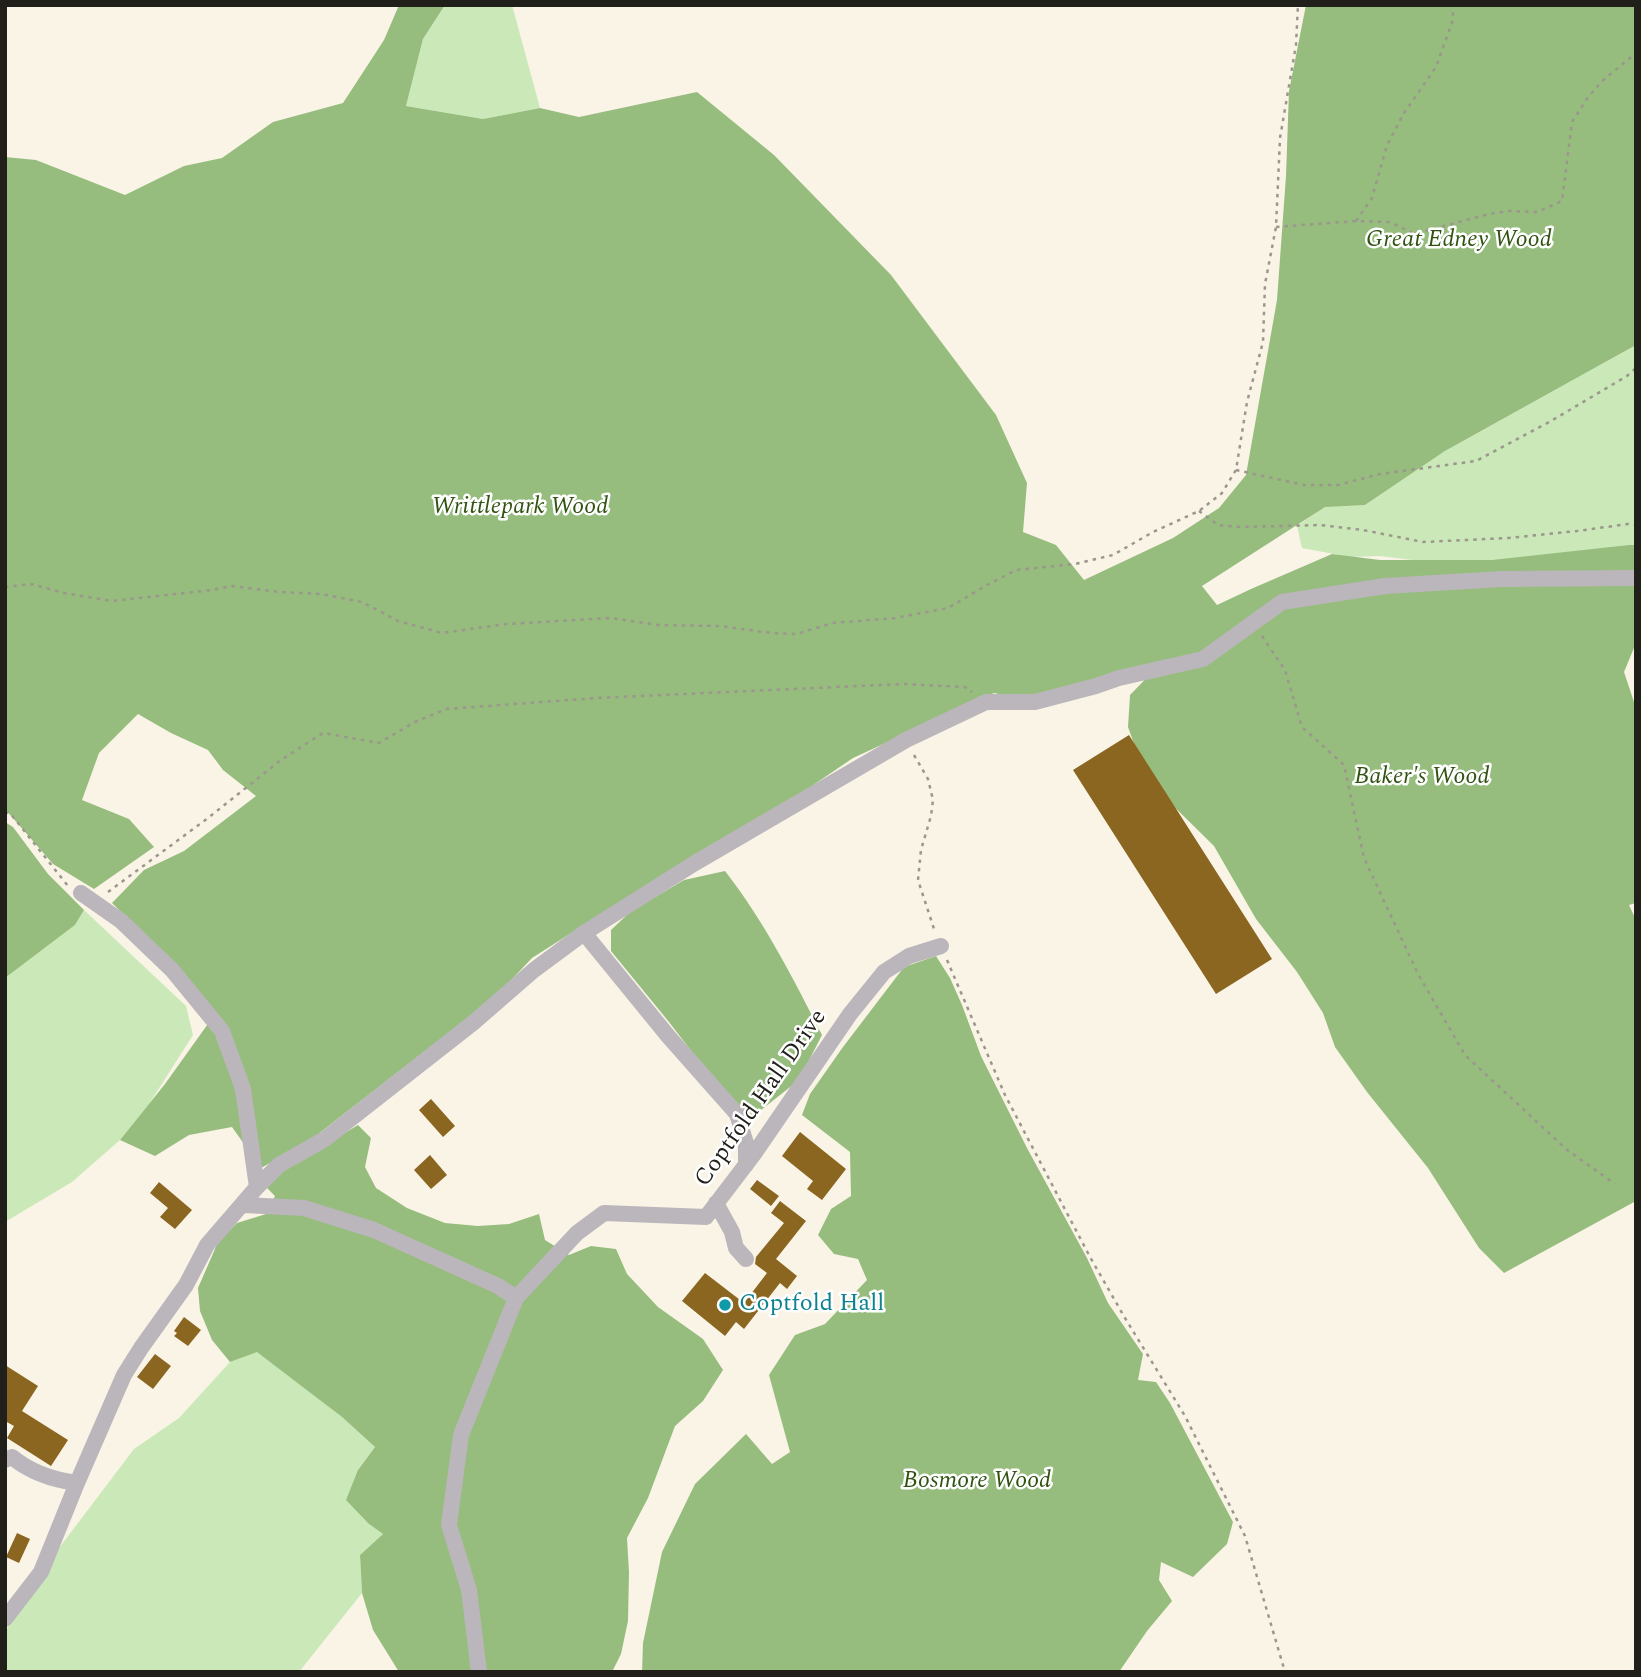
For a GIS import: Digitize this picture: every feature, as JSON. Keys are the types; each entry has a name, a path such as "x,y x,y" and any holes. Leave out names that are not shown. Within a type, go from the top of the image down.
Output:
{"lane":[{"path":"5,1619 41,1572 124,1375 186,1285 207,1245 279,1165 325,1139 473,1023 534,970 584,933 695,863 906,740 986,702 1035,702 1119,678 1203,659 1282,602 1385,586 1502,579 1636,578"},
{"path":"88,898 121,920 172,970 222,1031 243,1089 257,1187"},
{"path":"584,933 668,1036 737,1114 746,1143 746,1165"},
{"name":"Coptfold Hall Drive","path":"479,1672 469,1590 449,1525 461,1434 516,1298 577,1233 604,1213 706,1217 746,1165 849,1014 884,972 909,956 941,946"},
{"path":"716,1203 732,1232 736,1248 747,1259"},
{"path":"244,1205 304,1208 374,1230 498,1286 516,1298"},
{"path":"8,1455 43,1475 77,1483"},
{"path":"5,1590 18,1603"}],"path":[{"path":"5,587 31,584 112,601 232,586 321,594 362,602 398,621 442,633 506,624 611,618 658,625 720,626 796,634 833,623 894,618 948,608 1016,570 1075,564 1113,555 1153,532 1199,511 1222,493 1236,470 1247,402 1262,342 1265,284 1276,227 1280,138 1296,45 1298,5"},
{"path":"1356,221 1372,198 1387,145 1405,113 1437,67 1453,20 1453,5"},
{"path":"1276,227 1356,221 1390,222 1414,234 1489,214 1509,211 1537,212 1562,201 1572,122 1601,82 1636,53"},
{"path":"1236,470 1304,485 1338,485 1380,474 1476,461 1551,421 1636,368"},
{"path":"1199,511 1218,525 1320,525 1423,542 1509,538 1636,525"},
{"path":"1254,623 1286,670 1302,727 1344,765 1364,858 1418,974 1465,1055 1566,1149 1615,1184"},
{"path":"5,813 9,813 66,885 88,898 208,818 281,760 323,733 379,743 415,722 446,709 610,697 902,684 965,687 986,702"},
{"path":"906,740 928,779 933,800 921,850 918,880 932,926 1005,1095 1090,1257 1185,1416 1245,1536 1285,1672"}],"green space":[{"name":"Writtlepark Wood","path":"399,5 445,5 423,39 406,106 483,119 540,108 579,117 697,92 774,155 891,275 996,415 1027,483 1023,532 1056,545 1084,580 1173,538 1219,508 1246,475 1277,300 1289,91 1306,5 1636,5 1636,345 1445,451 1365,505 1325,507 1202,586 1217,605 1332,554 1380,560 1492,560 1636,545 1636,643 1624,672 1636,708 1636,903 1629,905 1636,920 1636,1201 1504,1273 1479,1248 1428,1168 1335,1047 1323,1013 1297,972 1256,919 1214,846 1147,780 1128,727 1130,695 1162,662 1022,699 994,693 853,758 756,824 601,914 532,958 497,995 308,1142 261,1168 232,1127 189,1135 155,1156 120,1140 165,1084 215,1014 164,954 112,903 144,870 184,851 256,796 223,770 208,750 138,714 99,753 82,800 129,819 154,847 94,889 53,864 5,809 5,157 36,160 125,195 184,166 222,158 273,122 343,103 384,40"},
{"path":"445,5 512,5 540,108 483,119 406,106 423,39"},
{"path":"1636,345 1636,548 1509,566 1380,556 1350,557 1302,548 1297,526 1325,506 1365,505 1445,451"},
{"path":"5,822 13,827 48,874 84,910 75,925 5,978"},
{"path":"725,871 765,930 822,1035 799,1080 751,1118 712,1078 611,951 611,930 630,912 684,880"},
{"path":"84,910 186,1006 193,1035 149,1104 120,1140 72,1182 5,1222 5,978 75,925"},
{"name":"Bosmore Wood","path":"936,956 950,978 981,1056 1027,1148 1087,1258 1108,1303 1143,1354 1138,1380 1156,1382 1170,1403 1233,1522 1227,1544 1193,1577 1161,1562 1159,1580 1172,1601 1119,1672 642,1672 643,1643 662,1552 695,1484 746,1434 772,1464 790,1452 769,1375 795,1335 825,1324 867,1280 858,1259 834,1254 818,1235 831,1209 851,1196 850,1152 802,1115 810,1094 904,967"},
{"path":"358,1125 371,1138 365,1167 376,1188 407,1208 445,1223 478,1226 509,1224 539,1214 545,1240 569,1255 591,1246 616,1249 627,1274 658,1307 703,1339 723,1370 703,1401 675,1426 648,1498 627,1538 628,1621 621,1654 612,1672 399,1672 373,1630 362,1593 360,1555 383,1534 369,1524 346,1500 358,1470 375,1447 342,1417 257,1352 230,1362 212,1340 200,1311 198,1288 218,1242 237,1223 266,1214 275,1196 267,1188 283,1170"},
{"path":"257,1351 342,1417 375,1447 358,1470 369,1524 383,1534 360,1555 362,1593 299,1672 5,1672 5,1632 59,1548 134,1449 179,1418 230,1362"}],"building":[{"path":"1129,735 1272,959 1216,994 1073,770"},
{"path":"431,1099 455,1126 443,1137 419,1110"},
{"path":"800,1132 846,1169 822,1200 807,1189 813,1181 782,1156"},
{"path":"430,1155 447,1175 431,1189 414,1170"},
{"path":"757,1180 779,1196 771,1206 750,1189"},
{"path":"159,1182 192,1210 175,1229 160,1217 168,1208 150,1193"},
{"path":"780,1201 806,1221 776,1259 797,1276 787,1289 780,1283 744,1329 736,1322 725,1336 682,1301 705,1273 744,1303 767,1273 755,1264 756,1257 784,1223 771,1213"},
{"path":"184,1317 201,1330 188,1346 174,1336 177,1333 174,1331"},
{"path":"155,1354 171,1366 153,1389 137,1377"},
{"path":"5,1365 38,1386 22,1411 68,1440 51,1466 7,1438 14,1426 5,1421"},
{"path":"17,1533 30,1539 19,1563 6,1557"}],"place":[{"name":"Coptfold Hall","path":"725,1305"}],"park label":[{"name":"Great Edney Wood","path":"1459,241"},
{"name":"Baker's Wood","path":"1422,778"}]}
